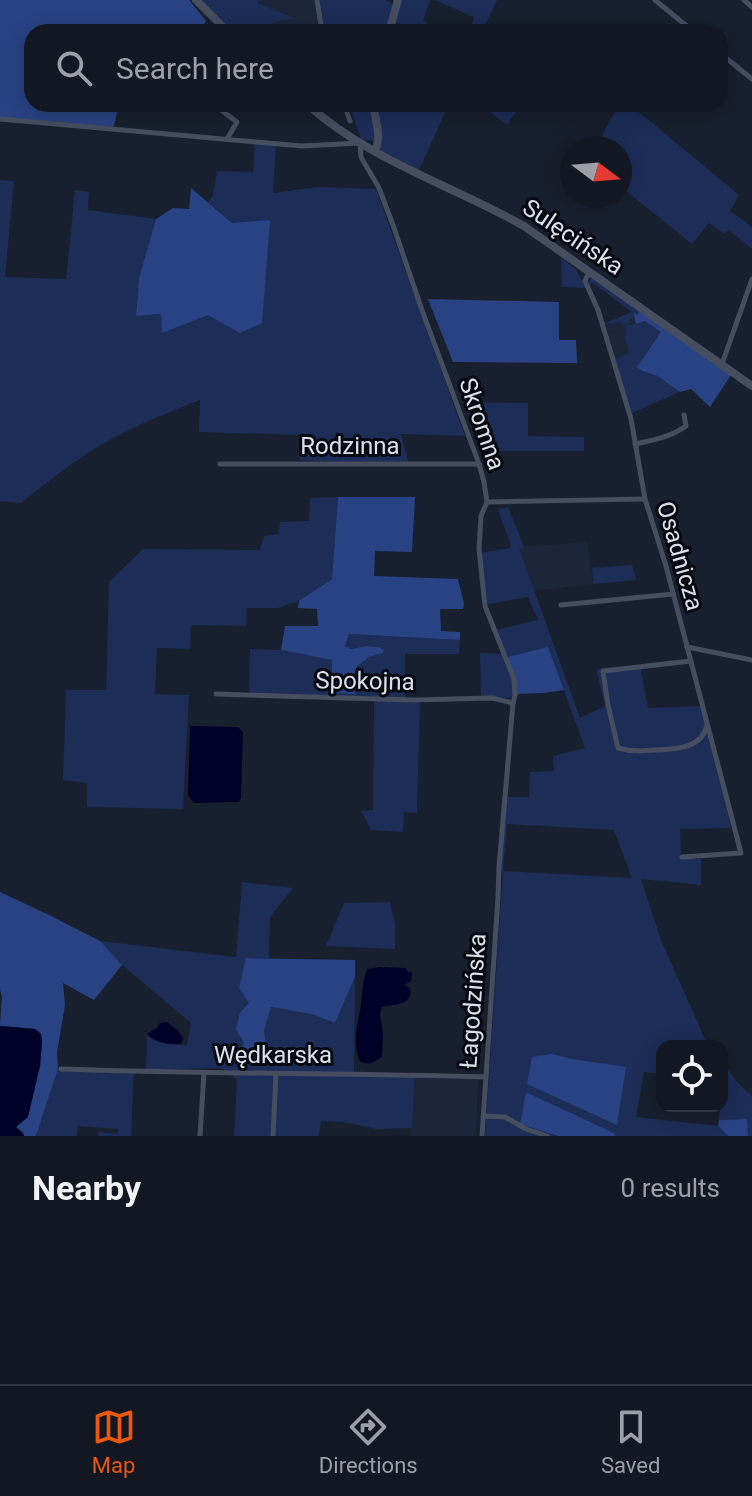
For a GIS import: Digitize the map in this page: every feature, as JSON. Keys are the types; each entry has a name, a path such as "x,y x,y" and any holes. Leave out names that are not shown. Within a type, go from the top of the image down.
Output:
{"street":[{"path":"196,0 220,24"},
{"path":"317,0 321,24"},
{"path":"391,24 398,0"},
{"path":"655,0 684,24"},
{"path":"744,0 752,7"},
{"path":"728,60 752,79"},
{"path":"224,112 237,122 227,139"},
{"name":"Sulęcińska","path":"316,112 360,143 524,226 752,386"},
{"path":"347,112 350,121"},
{"path":"374,112 378,131 375,151"},
{"path":"0,119 302,146 360,143"},
{"name":"Skromna","path":"360,143 361,157 379,188 484,482 487,502 481,516 479,549 485,606 514,679 515,695 499,868"},
{"name":"Osadnicza","path":"589,272 585,281 598,310 631,419 645,499 741,853 682,857"},
{"path":"722,364 752,279"},
{"path":"635,444 678,432 686,426 684,415"},
{"name":"Rodzinna","path":"220,464 479,464"},
{"path":"487,502 645,499"},
{"path":"561,605 673,594"},
{"path":"687,647 752,660"},
{"path":"691,661 603,671 618,748 629,752 680,749 700,739 705,734 707,724"},
{"name":"Spokojna","path":"216,694 397,700 492,698 513,703"},
{"name":"Łagodzińska","path":"482,1136 499,868"},
{"name":"Wędkarska","path":"61,1069 486,1077"},
{"path":"200,1136 204,1073"},
{"path":"273,1136 276,1073"},
{"path":"483,1116 505,1117 547,1136"}],"shaded area":[{"path":"0,0 189,0 206,21 204,24 24,24 24,112 117,112 113,130 0,120"},
{"path":"201,0 257,0 294,18 271,24 225,24"},
{"path":"257,0 320,0 322,24 271,24 293,18"},
{"path":"320,0 384,0 394,4 388,24 322,24"},
{"path":"402,0 430,0 423,21 429,24 395,22"},
{"path":"435,0 497,0 486,24 472,24 474,17"},
{"path":"352,112 371,112 374,141 361,139"},
{"path":"378,112 445,112 419,170 380,150 382,133"},
{"path":"490,112 516,112 507,125"},
{"path":"615,112 639,112 739,195 730,211 752,227 752,249 729,230 722,232 709,223 692,244 632,196 632,136 602,136"},
{"path":"255,142 276,143 273,193 318,187 376,189 465,436 401,434 409,465 300,460 301,435 199,432 200,400 143,423 97,447 21,503 0,501 0,180 14,181 5,277 66,279 75,190 89,192 88,210 156,219 139,278 136,316 161,314 163,333 232,223 208,202 213,195 217,171 253,172"},
{"path":"191,188 232,223 270,220 262,323 240,333 208,315 162,333 161,314 136,316 139,278 156,219 173,208 189,209"},
{"path":"561,257 576,270 586,288 562,287"},
{"path":"590,279 640,311 637,315 633,313 631,323 605,324 632,312 593,283 589,285"},
{"path":"428,299 559,302 559,340 576,340 577,363 453,362"},
{"path":"640,311 731,375 710,407 691,389 680,392 658,376 637,367 661,332 645,321 636,324 633,312 637,315"},
{"path":"633,312 662,332 623,386 605,323"},
{"path":"645,321 662,332 642,371 658,375 680,392 632,413 614,358 629,353 625,326"},
{"path":"463,402 528,403 528,436 584,437 584,451 485,451"},
{"path":"338,497 332,579 299,601 278,608 247,608 246,626 191,625 190,649 157,648 155,694 189,695 183,809 87,807 87,783 63,780 66,690 106,690 109,582 143,549 260,550 264,536 279,534 280,522 309,521 310,498"},
{"path":"338,497 415,497 412,552 375,551 374,576 458,579 464,604 463,609 440,609 441,631 460,632 460,640 349,634 345,646 351,649 366,646 384,650 357,666 355,694 332,693 332,660 281,650 285,626 318,626 317,609 298,608 299,601 332,579"},
{"path":"508,507 524,547 519,548 580,718 605,706 597,671 600,669 640,666 648,708 703,706 731,828 680,829 681,859 701,859 701,885 641,879 661,940 706,1040 656,1040 656,1073 644,1072 636,1117 718,1126 728,1136 616,1136 526,1092 520,1124 558,1136 485,1136 503,872 496,871 502,797 529,797 530,772 554,771 553,756 585,748 548,647 516,694 509,698 481,697 480,653 504,654 495,630 538,620 528,597 484,605 479,553 510,548 498,510","holes":["507,824 614,830 632,878 503,871"]},
{"path":"587,542 593,584 534,591 518,547"},
{"path":"632,565 636,580 593,584 592,568"},
{"path":"349,634 460,640 459,654 405,654 405,701 420,701 417,813 404,812 403,832 371,830 361,811 373,810 374,699 249,696 250,649 281,650 333,660 332,693 355,694 356,666 384,650 373,646 351,649 345,646"},
{"path":"548,647 564,690 516,694 508,657"},
{"path":"190,726 238,727 243,732 239,802 194,803 188,795"},
{"path":"242,882 293,888 270,917 269,958 247,958 250,1003 268,1058 264,1031 271,1007 311,1014 335,1023 355,977 354,1073 415,1075 412,1128 377,1129 321,1121 319,1136 234,1136 237,1079 221,1068 146,1070 147,1034 152,1040 187,1046 191,1023 122,965 100,941 236,957"},
{"path":"0,892 100,941 122,965 94,1000 63,983 65,1005 57,1052 58,1069 36,1136 24,1136 16,1127 33,1098 40,1066 41,1034 35,1029 0,1026"},
{"path":"390,902 395,924 395,949 326,946 344,903"},
{"path":"246,958 355,960 355,977 335,1023 311,1014 271,1007 264,1031 268,1058 265,1063 256,1062 241,1056 244,1043 236,1029 240,1013 249,1003 239,988"},
{"path":"406,968 412,972 411,981 404,985 410,988 410,994 406,1001 382,1007 382,1057 367,1063 360,1061 358,1056 356,1033 367,969"},
{"path":"167,1022 183,1038 181,1044 162,1043 147,1034 160,1023"},
{"path":"0,1026 35,1029 41,1034 40,1066 28,1117 16,1127 24,1136 0,1136"},
{"path":"552,1054 626,1067 617,1125 527,1084 532,1057"},
{"path":"58,1069 134,1070 131,1136 98,1136 99,1132 118,1134 118,1129 78,1126 77,1136 36,1136"},
{"path":"728,1070 752,1096 752,1136 748,1136 746,1119 719,1120 720,1112 728,1112"},
{"path":"415,1077 478,1079 476,1136 411,1136"},
{"path":"526,1092 616,1136 558,1136 520,1124"},
{"path":"747,1119 748,1136 728,1136 718,1126 719,1120"}]}
